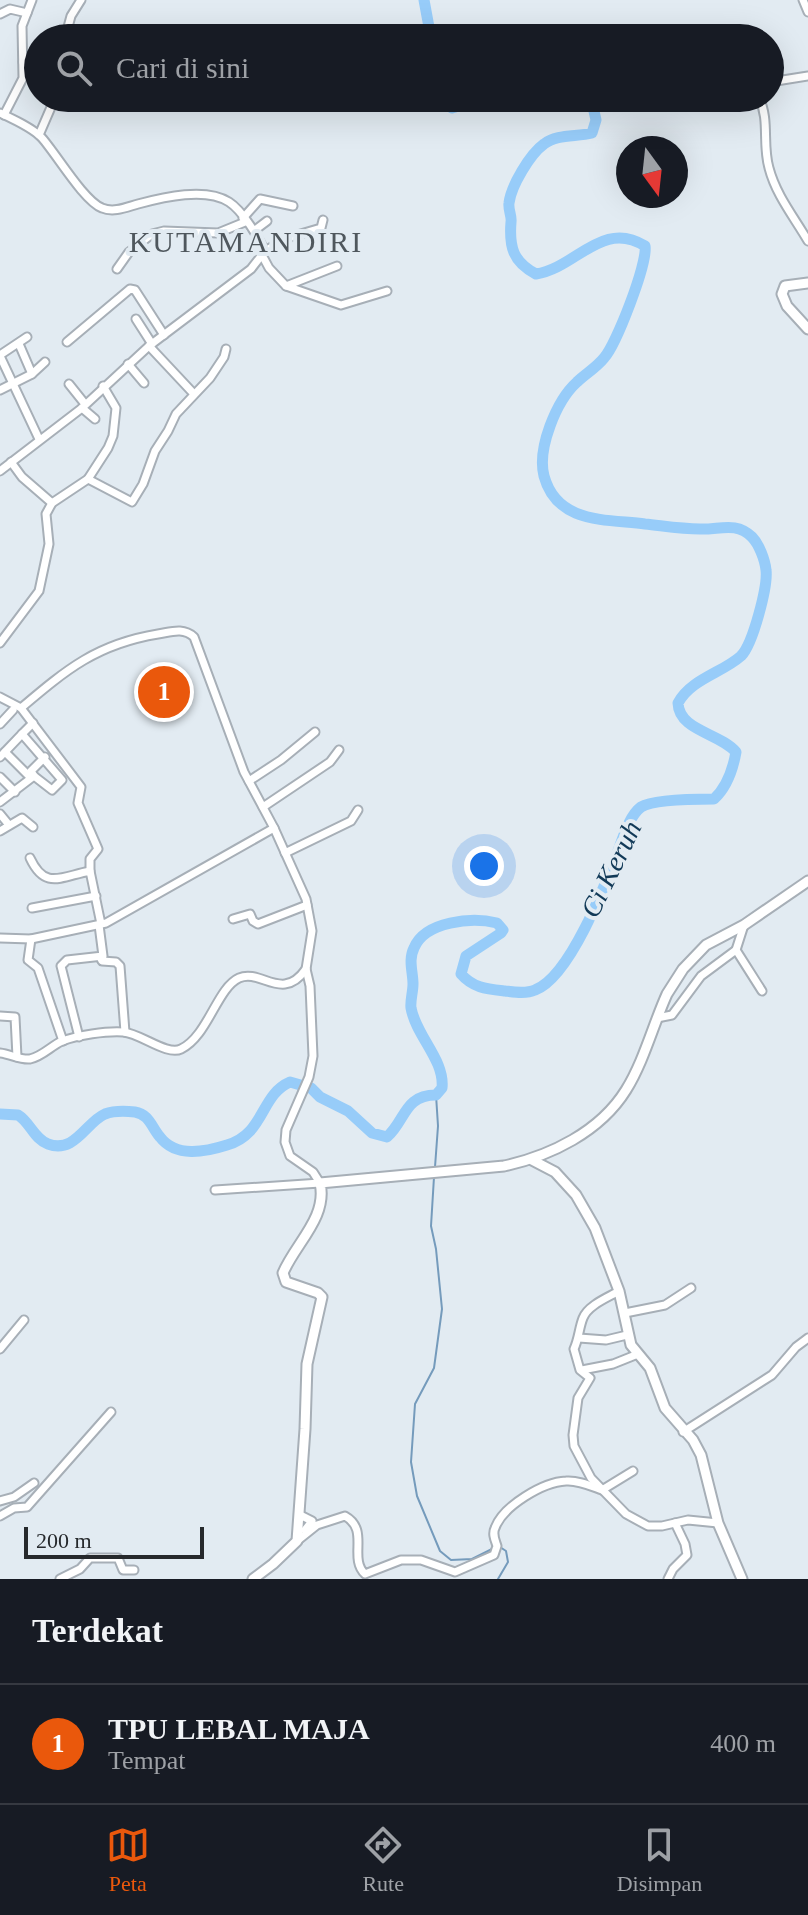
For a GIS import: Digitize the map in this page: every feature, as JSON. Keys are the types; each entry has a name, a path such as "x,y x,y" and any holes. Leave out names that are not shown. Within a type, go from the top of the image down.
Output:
{"street":[{"path":"32,0 22,26 23,78 2,114 39,135 86,194 102,208 115,210 152,201 200,195 221,198 229,202 255,230 269,268 286,286 341,305 387,291"},
{"path":"69,24 81,0"},
{"path":"803,0 808,12"},
{"path":"0,14 9,4 27,13"},
{"path":"784,80 808,76"},
{"path":"39,135 49,112"},
{"path":"764,112 768,166 790,214 808,241"},
{"path":"117,269 129,252 152,234 164,231 218,233 244,220 260,199 268,198 293,206"},
{"path":"0,471 84,406 151,345 230,287 264,253 287,238 321,228 323,220"},
{"path":"255,230 267,221"},
{"path":"286,286 337,266"},
{"path":"808,283 785,286 782,294 787,306 808,329"},
{"path":"67,342 130,289 135,290 164,335"},
{"path":"136,319 151,345 194,394"},
{"path":"27,337 0,356 39,439"},
{"path":"19,344 32,374"},
{"path":"88,479 131,503 176,414 210,378 226,349"},
{"path":"0,390 32,374 45,362"},
{"path":"128,364 144,383"},
{"path":"69,384 95,419"},
{"path":"0,643 39,591 49,544 46,514 52,503 88,479 113,436 116,408 103,386"},
{"path":"11,462 22,477 52,503"},
{"path":"0,724 80,661 99,650 134,638 174,631 189,633 194,637 249,781 274,828 307,905 312,931 306,969 313,1056 309,1077 286,1130 286,1150 313,1172 323,1194 319,1209 283,1276 288,1283 322,1297 307,1364 297,1536"},
{"path":"0,697 33,723 81,787 78,803 98,849 90,859 90,871 104,954 67,960 62,964 79,1037"},
{"path":"22,734 45,757 62,782 52,790 2,754 22,734 33,723"},
{"path":"249,781 315,732"},
{"path":"263,807 330,762 339,750"},
{"path":"0,802 15,792 45,757"},
{"path":"0,777 15,792"},
{"path":"285,853 351,821 358,810"},
{"path":"0,814 9,825"},
{"path":"0,831 22,818 33,827"},
{"path":"0,938 31,939 100,925 274,828"},
{"path":"30,858 37,873 46,878 90,871"},
{"path":"215,1190 476,1170 532,1160 549,1153 577,1136 615,1105 627,1090 674,981 699,951 744,925 808,881"},
{"path":"32,908 96,896"},
{"path":"233,919 250,914 258,924 307,905"},
{"path":"657,1018 672,1015 701,976 736,950 744,925"},
{"path":"31,939 28,960 38,968 63,1041"},
{"path":"736,950 762,991"},
{"path":"100,957 102,961 116,962 120,966 125,1032"},
{"path":"0,1053 31,1058 63,1041 125,1032 171,1050 180,1049 204,1027 237,979 247,977 277,984 290,983 306,969"},
{"path":"0,1016 15,1017 17,1057"},
{"path":"532,1160 555,1172 576,1195 602,1244 619,1291 631,1345 650,1368 665,1408 693,1440 704,1463 718,1523 742,1579"},
{"path":"625,1313 665,1305 691,1288"},
{"path":"619,1291 586,1312 574,1349 580,1370 590,1378 576,1405 574,1446 591,1478 602,1490 626,1514 648,1526 698,1520 718,1523"},
{"path":"0,1349 24,1320"},
{"path":"579,1338 606,1340 627,1335"},
{"path":"683,1432 772,1375 808,1338"},
{"path":"580,1370 613,1364 638,1354"},
{"path":"0,1516 14,1508 27,1507 111,1412"},
{"path":"253,1579 273,1564 297,1536 317,1525 345,1516 357,1527 360,1571 368,1575 383,1565 401,1560 421,1560 455,1572 489,1560 494,1555 498,1523 531,1492 569,1480 602,1490 633,1471"},
{"path":"0,1501 14,1497 34,1483"},
{"path":"668,1579 687,1555 675,1523"},
{"path":"60,1579 80,1569 92,1557 118,1558 123,1570 134,1570"},
{"path":"80,1569 81,1579"}],"waterway":[{"name":"Ci Keruh","path":"424,0 428,24"},
{"name":"Ci Keruh","path":"0,1114 18,1115 43,1142 57,1146 73,1141 105,1114 135,1112 147,1118 167,1144 191,1152 218,1148 239,1140 256,1124 280,1088 290,1082 311,1088 320,1097 348,1111 372,1133 387,1137 411,1104 425,1096 436,1095 442,1088 439,1068 411,1008 411,957 420,939 428,932 450,923 497,923 503,930 501,933 466,956 461,974 475,985 486,988 520,992 535,990 561,968 585,928 637,811 656,802 714,799 726,783 736,752 685,720 678,703 691,688 733,662 746,650 765,588 766,570 757,544 746,532 734,528 686,528 585,516 560,503 550,492 544,476 543,453 555,413 569,390 601,362 609,350 630,304 642,269 645,246 630,239 602,241 564,263 536,274 522,264 514,253 509,206 517,179 533,155 549,141 592,133 596,120 594,112"},
{"path":"435,1167 438,1126 436,1095"},
{"path":"434,1177 431,1226 442,1309 434,1368 415,1404 411,1462 417,1496 440,1551 451,1560 472,1559 494,1548"},
{"path":"498,1579 508,1562 506,1551 500,1547"}],"place":[{"name":"TPU LEBAL MAJA","path":"164,692"}],"district":[{"name":"KUTAMANDIRI","path":"246,241"}]}
